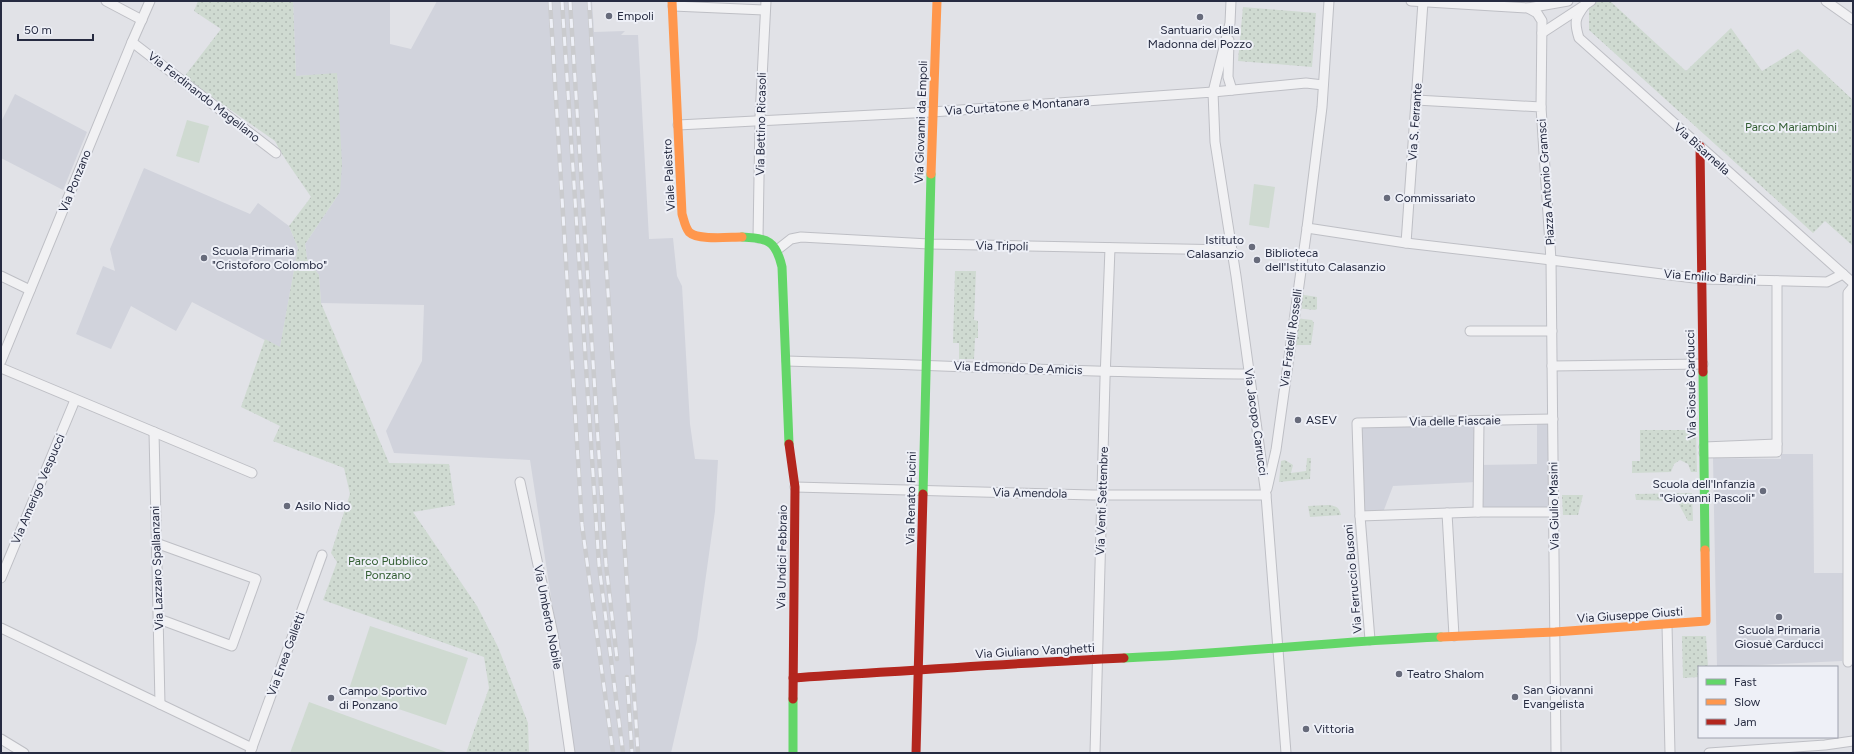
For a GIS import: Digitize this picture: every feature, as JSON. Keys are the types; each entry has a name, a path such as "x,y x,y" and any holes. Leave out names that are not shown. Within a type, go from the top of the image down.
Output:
{"main road":[{"name":"Via Giovanni da Empoli","path":"929,244 932,112 937,1"},
{"name":"Viale Palestro","path":"673,4 682,214 686,227 690,234 703,237 758,238 771,242 777,250"},
{"name":"Via Giosuè Carducci","path":"1700,146 1706,621"},
{"name":"Via Renato Fucini","path":"916,753 929,244"},
{"path":"777,250 782,267 787,361"},
{"name":"Via Undici Febbraio","path":"787,361 789,449 795,488 792,753"},
{"name":"Via Giuseppe Giusti","path":"1555,632 1706,621"},
{"name":"Via Ferruccio Busoni","path":"1278,649 1370,640 1555,632"},
{"name":"Via Giuliano Vanghetti","path":"793,678 919,671 1010,663 1097,660 1278,649"}],"street":[{"path":"106,1 142,20"},
{"name":"Via Ponzano","path":"1,361 150,1"},
{"path":"1231,1 1228,77 1232,90"},
{"name":"Via Fratelli Rosselli","path":"1266,495 1276,450 1307,228 1323,85 1329,1"},
{"path":"1411,1 1528,8 1544,3 1568,1"},
{"path":"1826,1 1853,20"},
{"name":"Via S. Ferrante","path":"1406,243 1423,2"},
{"path":"1542,33 1588,3"},
{"name":"Via Bisarnella","path":"1588,3 1578,13 1575,25 1579,38 1853,283"},
{"path":"673,4 766,6"},
{"name":"Via Bettino Ricasoli","path":"758,238 760,121 766,6"},
{"path":"1528,8 1538,13 1542,21 1541,107"},
{"name":"Via Jacopo Carrucci","path":"1230,23 1213,92 1215,142 1232,250 1266,495 1286,753"},
{"name":"Via Ferdinando Magellano","path":"132,42 276,153"},
{"name":"Via Curtatone e Montanara","path":"678,126 932,112 1213,92 1306,83 1323,85"},
{"name":"Piazza Antonio Gramsci","path":"1307,228 1406,243 1551,260 1541,107 1416,100"},
{"name":"Via Tripoli","path":"777,250 790,239 801,237 929,244 1232,250"},
{"name":"Via Venti Settembre","path":"1096,753 1097,660 1110,248"},
{"name":"Via Emilio Bardini","path":"1551,260 1702,279 1827,282 1843,274"},
{"name":"Via Giulio Masini","path":"1551,260 1556,753"},
{"path":"1,276 30,290"},
{"path":"1704,450 1777,452 1777,281"},
{"path":"1848,662 1848,294 1853,287"},
{"path":"1470,331 1552,330"},
{"name":"Via Edmondo De Amicis","path":"787,361 926,364 1105,372 1249,374"},
{"path":"1552,366 1703,364"},
{"path":"1,368 252,473"},
{"name":"Via Amerigo Vespucci","path":"1,578 75,400"},
{"name":"Via delle Fiascaie","path":"1357,423 1553,419"},
{"path":"1478,421 1478,512"},
{"name":"Via Ferruccio Busoni","path":"1357,423 1360,516 1370,640"},
{"name":"Via Lazzaro Spallanzani","path":"154,432 160,704"},
{"name":"Via Umberto Nobile","path":"520,482 553,634 570,753"},
{"name":"Via Amendola","path":"795,488 1102,495 1266,495"},
{"path":"1360,516 1478,512 1554,512"},
{"path":"1447,513 1454,636"},
{"path":"156,543 256,579 232,646 159,619"},
{"name":"Via Enea Galletti","path":"251,750 322,555"},
{"path":"1667,625 1670,753"},
{"path":"1,628 160,704 251,750"},
{"path":"1,739 24,753"},
{"path":"1709,753 1753,752 1853,741"}],"shaded area":[{"path":"293,1 390,1 390,44 411,49 437,1 592,1 594,32 625,31 621,35 638,35 649,239 673,238 677,276 682,286 690,424 695,459 718,460 715,511 697,640 671,753 575,753 530,460 394,453 386,431 422,361 424,305 321,303 319,275 307,259 305,244 340,192 337,74 296,76"},
{"path":"15,94 87,132 63,190 1,158 1,122"},
{"name":"Scuola Primaria \"Cristoforo Colombo\"","path":"144,168 250,214 258,203 289,226 298,248 280,348 192,302 176,331 131,306 111,349 76,334 103,266 115,271 110,249"},
{"path":"1553,419 1554,512 1478,512 1477,482 1393,486 1382,515 1360,516 1357,423 1479,421 1478,465 1537,464 1537,420"},
{"name":"Scuola Primaria Giosuè Carducci","path":"1781,454 1813,454 1814,573 1843,573 1842,661 1717,666 1713,458 1781,459"}],"green space":[{"name":"Parco Pubblico Ponzano","path":"198,1 293,1 296,76 337,73 342,164 340,192 305,244 307,259 319,275 321,303 389,463 449,464 455,505 413,512 477,606 498,647 528,723 529,753 466,753 489,688 484,657 323,600 337,562 331,553 350,494 344,468 273,441 280,426 241,407 265,339 280,347 298,248 289,226 311,197 287,162 275,141 184,77 221,29 194,11"},
{"name":"Parco Mariambini","path":"1597,1 1610,1 1686,71 1731,28 1762,71 1798,49 1853,100 1853,246 1825,221 1813,233 1589,30 1589,7"},
{"path":"1243,7 1316,13 1312,67 1238,61"},
{"path":"187,120 209,126 199,163 176,156"},
{"path":"1254,184 1275,187 1269,228 1249,225"},
{"path":"955,271 976,271 974,320 978,321 978,338 975,338 974,359 959,359 959,343 953,343"},
{"path":"1298,294 1317,297 1317,309 1296,308"},
{"path":"1294,318 1312,320 1314,323 1311,345 1290,345"},
{"path":"1640,430 1696,430 1697,472 1691,472 1688,464 1680,460 1674,464 1671,472 1632,473 1632,461 1640,461"},
{"path":"1307,458 1311,458 1310,479 1279,482 1281,461 1285,460 1293,465 1291,473 1306,471"},
{"path":"1692,493 1693,521 1688,521 1677,501 1636,500 1635,494"},
{"path":"1562,495 1583,495 1578,515 1563,515"},
{"path":"1328,505 1337,507 1341,515 1310,517 1308,506"},
{"path":"370,626 468,658 446,725 348,692"},
{"path":"1682,636 1706,636 1708,666 1698,666 1698,677 1683,678"},
{"path":"309,702 449,753 290,753"}],"railway":[{"path":"550,1 582,525 613,753"},
{"path":"562,1 599,565 623,753"},
{"path":"570,1 606,565 617,659"},
{"path":"589,1 638,753"},
{"path":"627,677 632,753"}],"traffic: fast":[{"path":"923,494 931,174"},
{"path":"742,237 758,238 770,243 774,246 780,258 782,267 789,444"},
{"path":"1703,372 1705,550"},
{"path":"1124,658 1203,654 1362,641 1441,637"},
{"path":"793,699 793,753"}],"traffic: slow":[{"path":"672,1 682,214 686,228 693,235 699,237 742,237"},
{"path":"931,174 937,1"},
{"path":"1441,637 1555,632 1706,621 1705,550"}],"traffic: jam":[{"path":"1700,146 1703,372"},
{"path":"789,444 795,487 793,699"},
{"path":"916,753 923,494"},
{"path":"793,678 1124,658"}],"place":[{"name":"Empoli","path":"609,16"},
{"name":"Santuario della Madonna del Pozzo","path":"1200,17"},
{"name":"Commissariato","path":"1387,198"},
{"name":"Istituto Calasanzio","path":"1252,247"},
{"name":"Scuola Primaria \"Cristoforo Colombo\"","path":"204,258"},
{"name":"Biblioteca dell'Istituto Calasanzio","path":"1257,260"},
{"name":"ASEV","path":"1298,420"},
{"name":"Scuola dell'Infanzia \"Giovanni Pascoli\"","path":"1763,491"},
{"name":"Asilo Nido","path":"287,506"},
{"name":"Scuola Primaria Giosuè Carducci","path":"1779,617"},
{"name":"Teatro Shalom","path":"1399,674"},
{"name":"San Giovanni Evangelista","path":"1515,697"},
{"name":"Campo Sportivo di Ponzano","path":"331,698"},
{"name":"Vittoria","path":"1306,729"}]}
